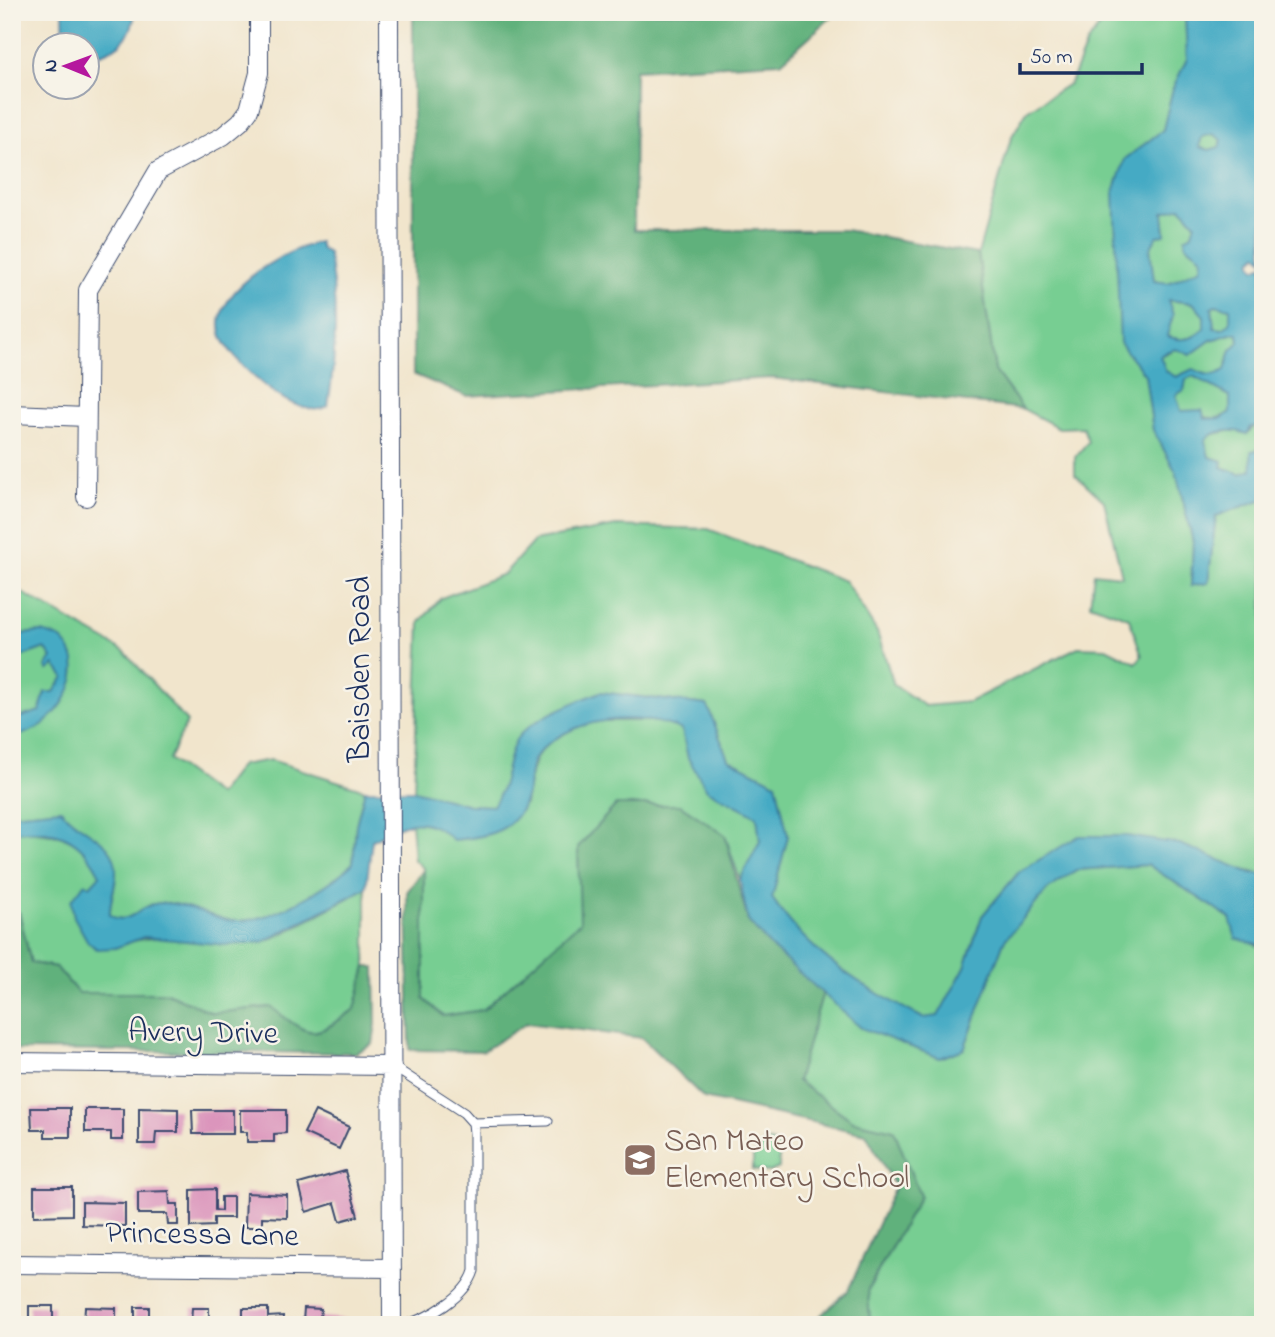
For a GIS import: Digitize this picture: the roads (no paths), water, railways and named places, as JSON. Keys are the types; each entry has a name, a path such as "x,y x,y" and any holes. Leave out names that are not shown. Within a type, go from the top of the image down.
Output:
{"street":[{"path":"86,497 87,304 92,279 158,171 223,136 240,122 249,110 259,73 259,12"},
{"name":"Baisden Road","path":"390,12 392,1325"},
{"path":"12,414 86,417"},
{"name":"Avery Drive","path":"12,1062 392,1066"},
{"name":"Princessa Lane","path":"12,1264 392,1268"}],"lane":[{"path":"392,1066 464,1113 473,1123 474,1271 470,1284 439,1307 404,1325"},
{"path":"473,1123 548,1121"}],"water":[{"path":"63,12 135,12 126,38 102,53 102,32 64,32"},
{"path":"1185,12 1263,12 1263,260 1258,254 1251,261 1255,269 1263,265 1263,424 1251,427 1247,434 1225,431 1205,440 1209,457 1223,461 1222,467 1240,474 1252,470 1251,451 1258,450 1263,440 1263,499 1216,516 1208,583 1191,586 1193,542 1176,472 1153,430 1145,375 1120,343 1114,192 1125,159 1163,130 1173,88 1187,59","holes":["1213,134 1222,140 1220,147 1209,150 1199,147 1202,137","1181,207 1195,223 1192,234 1185,238 1186,245 1202,257 1201,268 1169,283 1154,281 1150,249 1157,236 1165,235 1163,212","1168,300 1193,303 1204,316 1204,329 1187,339 1167,336 1173,315","1216,305 1230,308 1230,323 1223,329 1214,328 1212,308","1238,333 1239,342 1231,350 1225,370 1217,374 1205,374 1193,369 1176,377 1166,371 1160,356 1175,350 1190,355 1211,340","1193,376 1230,396 1230,412 1222,418 1205,419 1202,410 1181,411 1176,395 1184,390 1186,379"]},
{"path":"319,242 321,249 328,253 334,291 335,330 328,406 316,409 301,407 285,400 254,377 223,339 220,322 225,306 251,277 287,254"},
{"path":"42,632 60,639 70,650 74,662 72,685 51,717 39,727 12,739 12,720 40,711 45,692 54,692 64,677 55,665 48,670 46,667 52,658 45,648 12,660 12,635"},
{"path":"600,692 707,705 728,759 776,783 788,836 772,898 820,953 859,982 923,1018 938,1016 965,967 982,916 1019,872 1079,836 1127,836 1180,844 1251,873 1263,874 1263,945 1236,939 1230,918 1148,865 1076,870 1047,890 1004,941 964,1049 940,1058 861,1028 772,948 748,921 740,880 760,841 757,816 707,790 688,758 682,730 645,720 604,721 583,726 548,744 533,760 528,788 518,814 511,823 491,834 453,840 432,825 414,823 372,840 366,888 263,942 227,945 144,937 115,948 97,949 88,942 74,917 71,901 85,883 90,886 100,875 92,862 84,851 65,837 42,831 12,832 12,814 61,809 104,843 115,860 116,878 110,915 116,918 127,918 148,906 162,903 180,905 223,919 255,919 310,895 353,863 356,825 365,790 414,790 469,805 493,806 501,790 512,748 522,732 555,712"}],"place":[{"name":"San Mateo Elementary School","path":"640,1160"}]}
